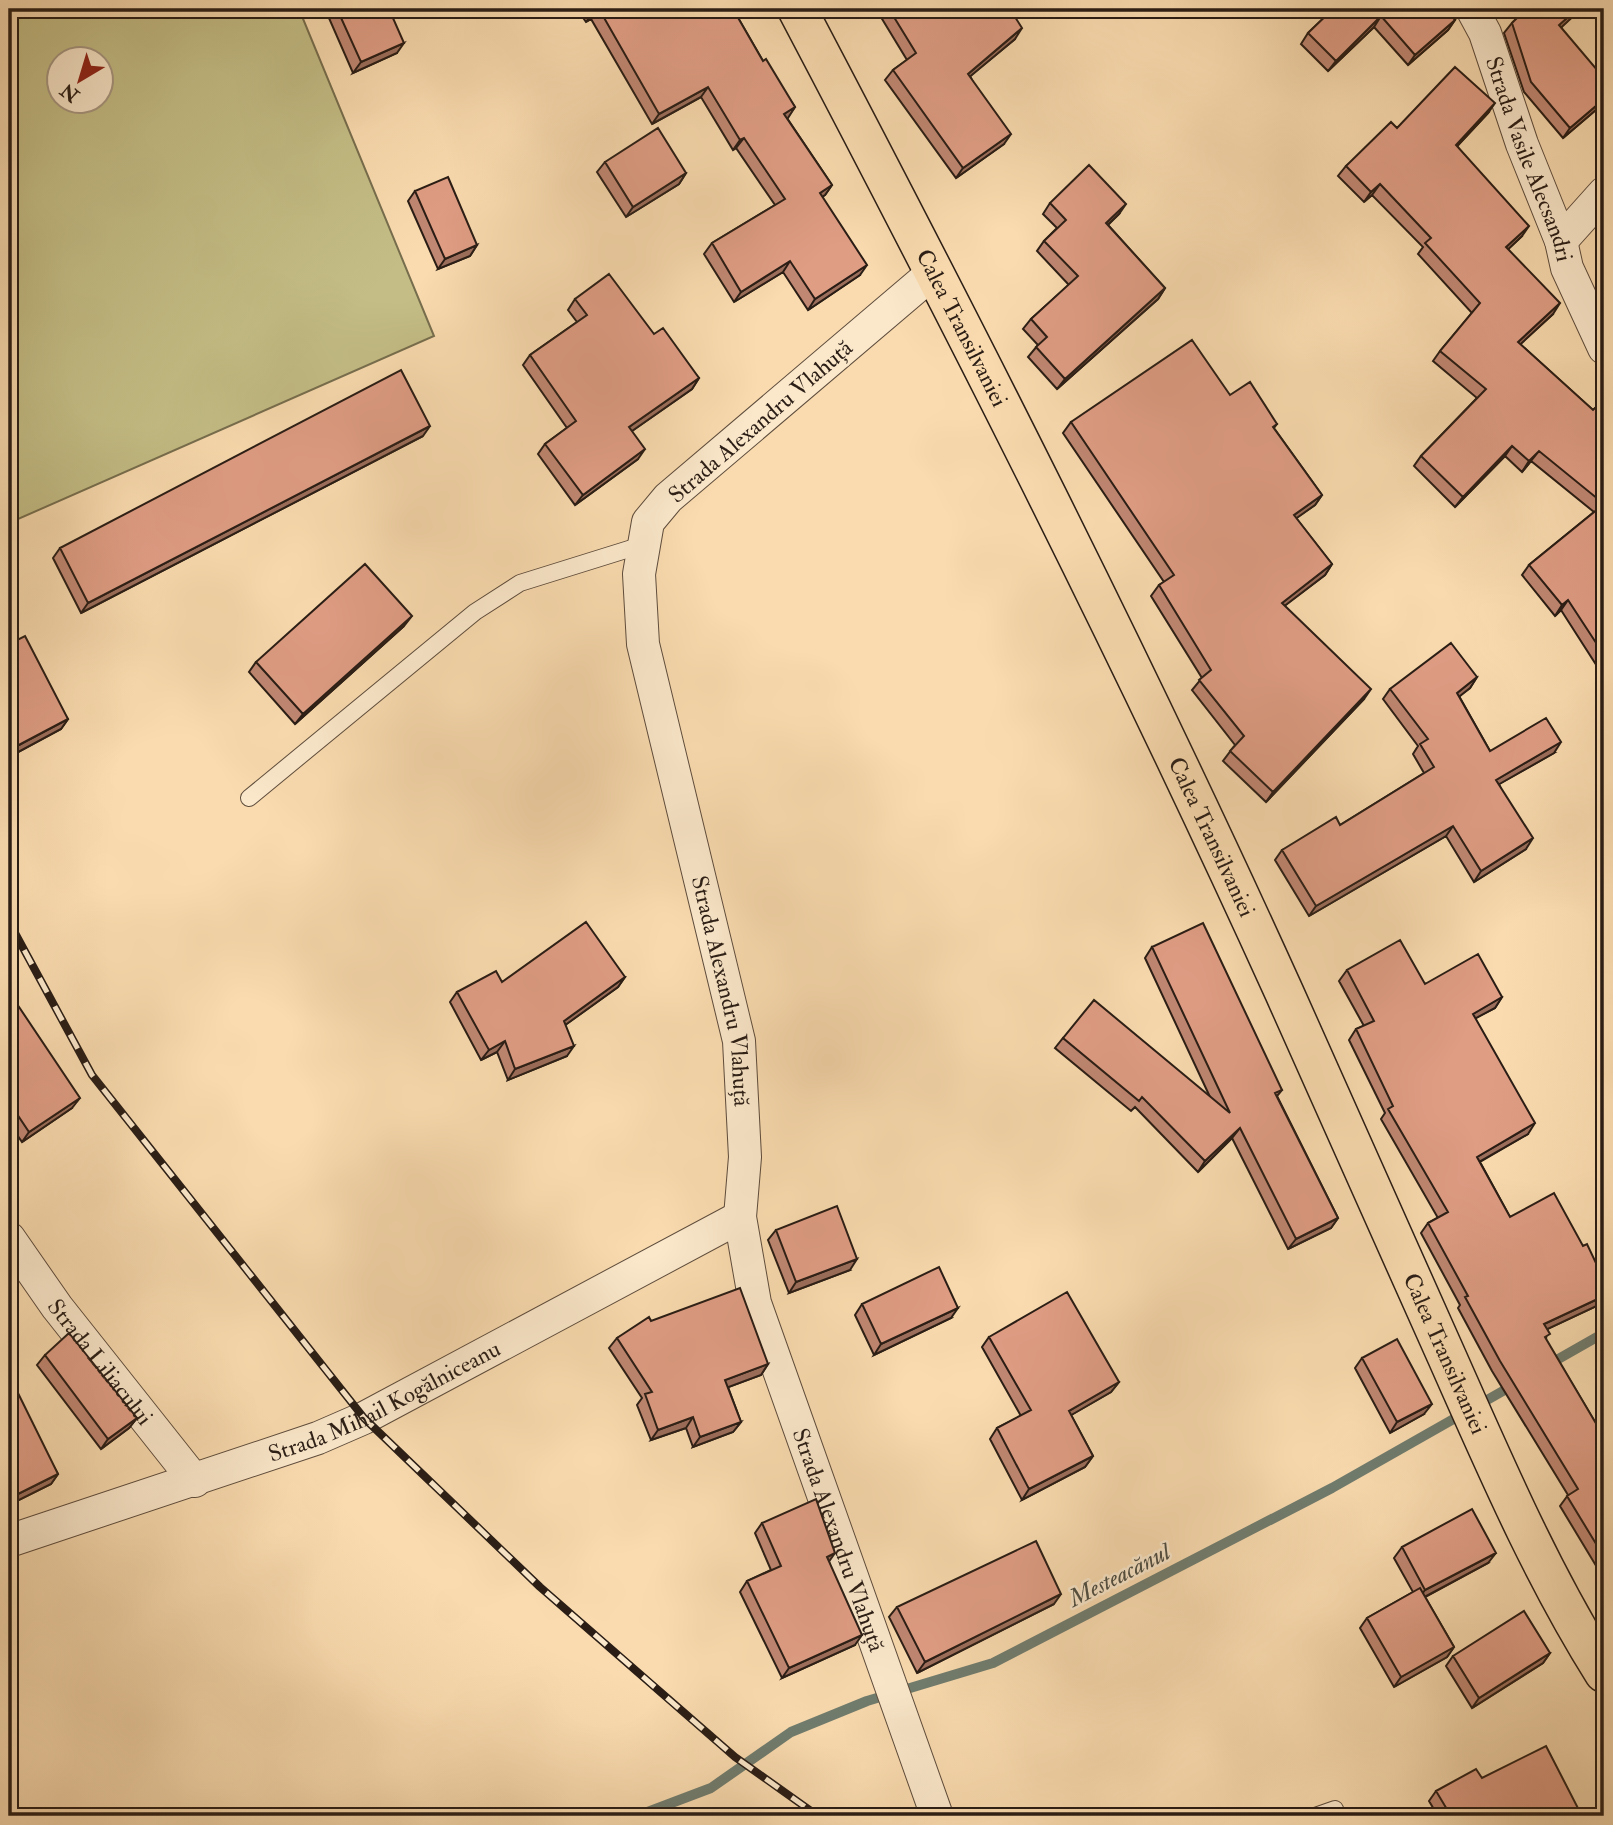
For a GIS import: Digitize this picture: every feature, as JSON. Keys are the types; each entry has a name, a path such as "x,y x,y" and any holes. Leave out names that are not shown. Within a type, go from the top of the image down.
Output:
{"highway":[{"name":"Calea Transilvaniei","path":"797,9 935,271 1071,545 1282,987 1543,1567 1604,1673"}],"street":[{"name":"Strada Vasile Alecsandri","path":"1472,9 1485,33 1522,144 1561,241 1567,268 1604,348"},
{"path":"1561,241 1604,192"},
{"name":"Strada Alexandru Vlahuță","path":"935,271 668,498 648,522 639,574 643,644 738,1041 745,1157 740,1217 755,1303 937,1816"},
{"name":"Strada Mihail Kogălniceanu","path":"9,1541 195,1481 318,1438 364,1418 740,1217"},
{"name":"Strada Liliacului","path":"9,1238 57,1307 195,1481"}],"lane":[{"path":"249,798 475,612 498,597 520,583 645,544"},
{"path":"1315,1816 1335,1809"}],"shaded area":[{"path":"9,9 299,9 434,336 9,523"}],"building":[{"path":"337,9 389,9 404,43 361,62"},
{"path":"599,9 733,9 763,61 766,59 795,107 784,114 832,185 820,193 867,265 815,299 790,261 741,292 712,243 785,199 744,138 740,140 708,87 659,114"},
{"path":"889,9 1010,9 1022,28 968,74 1011,134 963,168 893,70 916,53"},
{"path":"1333,9 1446,9 1455,20 1415,55 1381,16 1336,61 1308,33"},
{"path":"1526,9 1577,9 1559,25 1604,78 1604,99 1570,128 1531,82 1512,23"},
{"path":"1455,67 1495,103 1456,145 1529,226 1506,247 1560,303 1518,342 1593,410 1604,400 1604,504 1539,451 1529,461 1512,446 1463,497 1421,456 1486,389 1440,351 1480,303 1425,243 1431,238 1380,184 1371,192 1346,166 1391,122 1397,128"},
{"path":"658,128 686,173 633,207 605,162"},
{"path":"1089,165 1126,204 1106,223 1165,288 1065,379 1036,347 1047,337 1031,319 1078,276 1044,241 1066,220 1050,203"},
{"path":"448,177 477,245 445,259 415,191"},
{"path":"609,274 654,334 663,328 699,378 629,427 645,449 583,495 545,444 576,421 530,355 587,315 575,299"},
{"path":"1192,340 1230,395 1250,382 1277,424 1273,427 1322,495 1294,515 1332,564 1282,603 1371,689 1273,792 1230,751 1244,736 1199,680 1211,670 1159,585 1174,575 1071,422"},
{"path":"401,370 430,426 88,603 60,548"},
{"path":"1604,504 1604,655 1568,600 1562,605 1529,565"},
{"path":"365,564 412,616 303,714 256,662"},
{"path":"25,636 68,719 15,747 9,734 9,644"},
{"path":"1451,643 1477,677 1457,693 1490,751 1546,718 1561,742 1496,780 1533,838 1481,871 1453,826 1316,906 1282,850 1336,817 1340,825 1434,767 1420,744 1428,739 1390,689"},
{"path":"586,922 625,977 564,1021 574,1046 515,1069 505,1041 489,1050 457,992 496,971 502,982"},
{"path":"1203,923 1282,1090 1275,1093 1338,1218 1296,1239 1240,1128 1205,1161 1142,1097 1139,1101 1063,1038 1094,1000 1230,1113 1152,947"},
{"path":"1400,940 1425,984 1478,954 1502,997 1473,1014 1535,1123 1477,1157 1510,1217 1554,1193 1583,1246 1587,1244 1604,1280 1604,1296 1544,1324 1550,1334 1545,1337 1604,1437 1604,1557 1567,1496 1578,1489 1500,1361 1428,1223 1448,1212 1388,1109 1393,1106 1356,1029 1374,1021 1347,970"},
{"path":"9,992 80,1098 29,1132 9,1102"},
{"path":"837,1206 857,1259 796,1282 776,1230"},
{"path":"939,1267 958,1308 881,1344 862,1304"},
{"path":"740,1288 768,1364 725,1380 741,1422 700,1437 693,1417 658,1430 645,1394 652,1392 617,1338 649,1317 651,1321"},
{"path":"1067,1292 1119,1382 1069,1411 1093,1456 1029,1489 997,1428 1031,1410 989,1337"},
{"path":"69,1333 137,1418 108,1439 45,1355"},
{"path":"1397,1339 1432,1404 1397,1422 1362,1358"},
{"path":"14,1385 58,1474 14,1496 9,1485 9,1387"},
{"path":"816,1499 835,1553 827,1557 862,1635 789,1668 747,1581 781,1566 762,1523"},
{"path":"1472,1509 1496,1553 1425,1590 1402,1547"},
{"path":"1036,1541 1061,1594 925,1662 897,1607"},
{"path":"1420,1588 1454,1647 1401,1677 1367,1618"},
{"path":"1524,1611 1550,1653 1479,1698 1453,1656"},
{"path":"1546,1746 1582,1816 1451,1816 1436,1791 1476,1769 1482,1778"}],"waterway":[{"name":"Mesteacănul","path":"1546,1366 1604,1333"},
{"name":"Mesteacănul","path":"637,1816 711,1788 791,1732 867,1701 993,1663 1332,1488 1517,1383"}],"railway":[{"path":"9,922 92,1075 364,1418 540,1587 735,1757 818,1816"}]}
